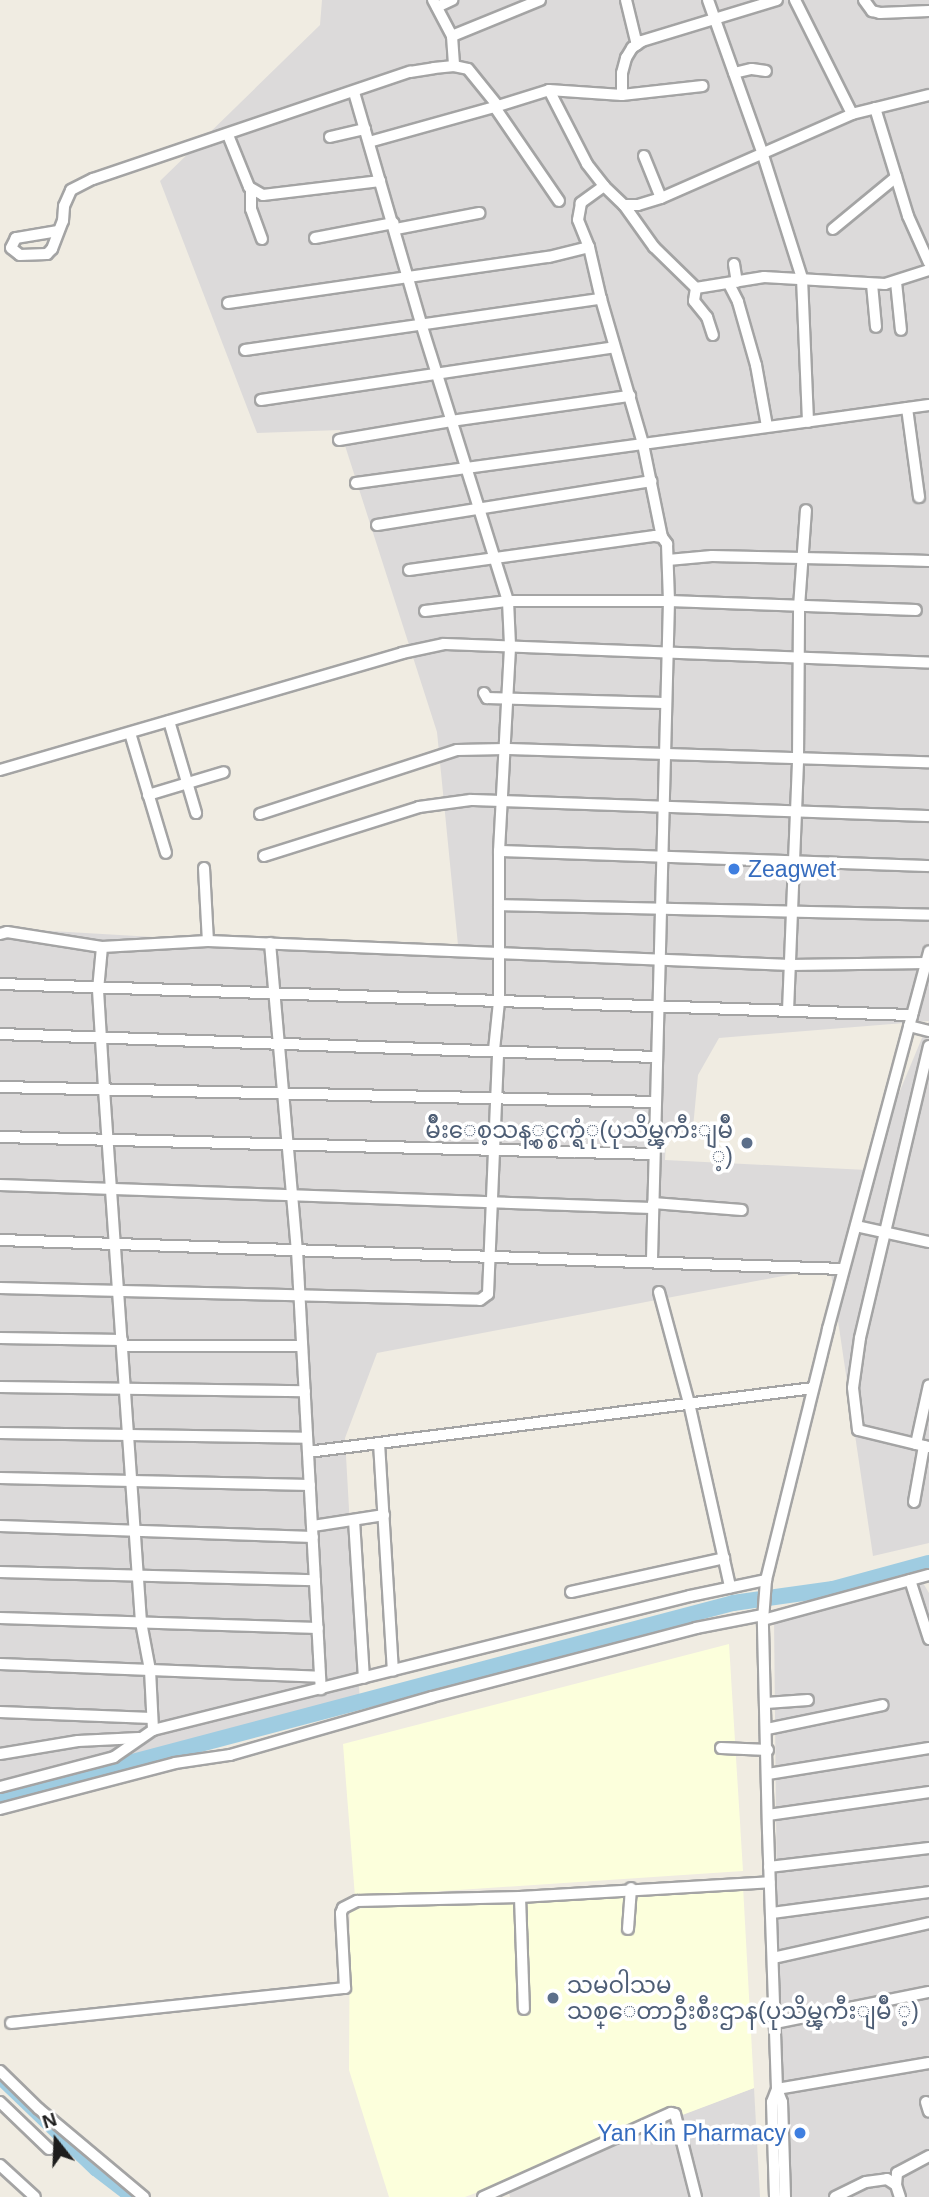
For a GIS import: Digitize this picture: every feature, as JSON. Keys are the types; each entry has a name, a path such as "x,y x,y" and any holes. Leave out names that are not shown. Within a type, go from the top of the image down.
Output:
{"street":[{"path":"452,0 435,3 452,36 454,66"},
{"path":"452,36 540,0"},
{"path":"626,0 637,45"},
{"path":"708,0 762,152 802,278 808,422"},
{"path":"622,95 622,73 626,58 637,45 760,3 777,0"},
{"path":"795,0 852,114"},
{"path":"864,0 872,11 880,13 929,11"},
{"path":"58,231 71,190 93,179 410,72 454,66 468,69 474,74 559,201"},
{"path":"734,73 752,69 766,71"},
{"path":"369,142 549,90 622,95 702,86"},
{"path":"549,90 582,155 604,186 624,205 654,247 696,288"},
{"path":"0,1289 484,1300 488,1294 498,1054 494,1050 499,1002 499,851 510,645 508,601 464,466 354,92"},
{"path":"624,205 638,205 662,198 852,114 929,95"},
{"path":"875,108 908,216 929,263"},
{"path":"330,137 365,130"},
{"path":"228,135 251,190 251,209 262,239"},
{"path":"644,156 662,198"},
{"path":"833,229 896,177"},
{"path":"251,190 263,195 280,194 380,181"},
{"path":"604,186 581,203 578,210 580,227 589,247 614,347 643,444 668,560 652,1260"},
{"path":"315,238 479,213"},
{"path":"228,303 408,275 549,257 589,247"},
{"path":"734,264 733,283 755,365 767,426"},
{"path":"696,288 764,277 872,284 896,282 929,270"},
{"path":"896,282 901,330"},
{"path":"872,284 876,327"},
{"path":"696,288 694,301 707,317 713,335"},
{"path":"245,350 601,299"},
{"path":"261,400 614,347"},
{"path":"339,440 629,396"},
{"path":"356,483 464,466 929,405"},
{"path":"907,408 919,496"},
{"path":"377,525 651,481"},
{"path":"788,1011 798,760 799,607 806,510"},
{"path":"409,570 662,537"},
{"path":"668,560 712,556 929,561"},
{"path":"425,611 508,601 669,601 916,610"},
{"path":"0,770 401,653 444,644 929,663"},
{"path":"484,693 487,698 664,703"},
{"path":"169,722 196,813"},
{"path":"130,733 166,853"},
{"path":"260,814 457,750 506,749 929,762"},
{"path":"148,795 224,772"},
{"path":"264,856 419,807 471,800 929,816"},
{"path":"499,851 929,866"},
{"path":"204,868 208,941"},
{"path":"499,905 929,915"},
{"path":"0,934 7,932 102,947 208,941 791,965 926,963"},
{"path":"270,943 297,1250 321,1689"},
{"path":"0,1787 114,1757 153,1724 149,1670 141,1622 104,1089 98,990 102,947"},
{"path":"785,2197 782,2102 777,2088 769,1867 763,1615 766,1583 844,1269 861,1227 918,1026 929,951"},
{"path":"0,984 98,990 788,1011 918,1026"},
{"path":"0,1034 656,1057"},
{"path":"923,1446 858,1430 854,1410 860,1338 929,1046"},
{"path":"0,1087 655,1102"},
{"path":"0,1137 654,1154"},
{"path":"0,1185 742,1210"},
{"path":"861,1227 929,1242"},
{"path":"0,1240 652,1260 844,1269"},
{"path":"659,1292 690,1403 730,1587"},
{"path":"0,1338 302,1346"},
{"path":"914,1502 929,1385"},
{"path":"0,1387 305,1391"},
{"path":"308,1452 813,1388"},
{"path":"0,1433 307,1438"},
{"path":"379,1443 393,1671"},
{"path":"0,1478 310,1485"},
{"path":"0,1526 135,1531 313,1531 384,1515"},
{"path":"354,1520 364,1678"},
{"path":"571,1592 724,1558"},
{"path":"0,1572 138,1573 315,1580"},
{"path":"0,1809 174,1763 230,1755 432,1697 696,1628 763,1615 929,1575"},
{"path":"910,1580 929,1639"},
{"path":"0,1712 153,1724 321,1689 730,1587 766,1583"},
{"path":"0,1618 318,1628"},
{"path":"0,1664 320,1677"},
{"path":"766,1703 808,1700"},
{"path":"767,1729 883,1705"},
{"path":"0,1754 41,1750 78,1741 139,1738"},
{"path":"721,1748 768,1750"},
{"path":"768,1774 929,1748"},
{"path":"768,1815 929,1792"},
{"path":"769,1867 929,1848"},
{"path":"11,2023 334,1992 345,1988 346,1983 341,1913 350,1903 520,1897 631,1888 770,1882"},
{"path":"628,1929 631,1888"},
{"path":"772,1913 929,1892"},
{"path":"520,1897 524,2010"},
{"path":"774,1958 929,1923"},
{"path":"775,2023 929,1992"},
{"path":"777,2088 929,2063"},
{"path":"0,2071 39,2109 144,2197"},
{"path":"775,2197 772,2102 777,2088"},
{"path":"0,2102 49,2149"},
{"path":"484,2197 671,2113 675,2114 696,2197"},
{"path":"896,2185 897,2173 929,2156"},
{"path":"2,2170 35,2197"},
{"path":"835,2197 842,2191 877,2179 892,2180 900,2197"},
{"path":"513,2183 516,2197"}],"shaded area":[{"path":"322,0 929,0 929,1021 929,1543 873,1556 830,1267 377,1353 345,1438 360,1704 0,1788 0,928 459,955 437,732 340,430 257,433 160,181 320,25","holes":["929,1021 867,1170 665,1160 666,1139 692,1138 698,1075 719,1038"]},
{"path":"923,1583 929,1593 929,2197 788,2197 777,1905 774,1620"},
{"path":"729,1644 743,1871 355,1897 343,1744"},
{"path":"743,1886 754,2088 465,2197 389,2197 349,2070 350,1909"},
{"path":"754,2088 760,2197 510,2197 506,2180"}],"waterway":[{"path":"0,1797 733,1603 833,1589 929,1563"},
{"path":"0,2081 94,2171 128,2197"}],"place":[{"name":"Zeagwet","path":"734,869"},
{"name":"မ်ိဳးေစ့သန့္စင္စက္ရံု(ပုသိမ္ၾကီးျမိဳ ့)","path":"747,1143"},
{"name":"သမဝါသမ သစ္ေတာဦးစီးဌာန(ပုသိမ္ၾကီးျမိဳ ့)","path":"553,1998"},
{"name":"Yan Kin Pharmacy","path":"800,2133"}]}
